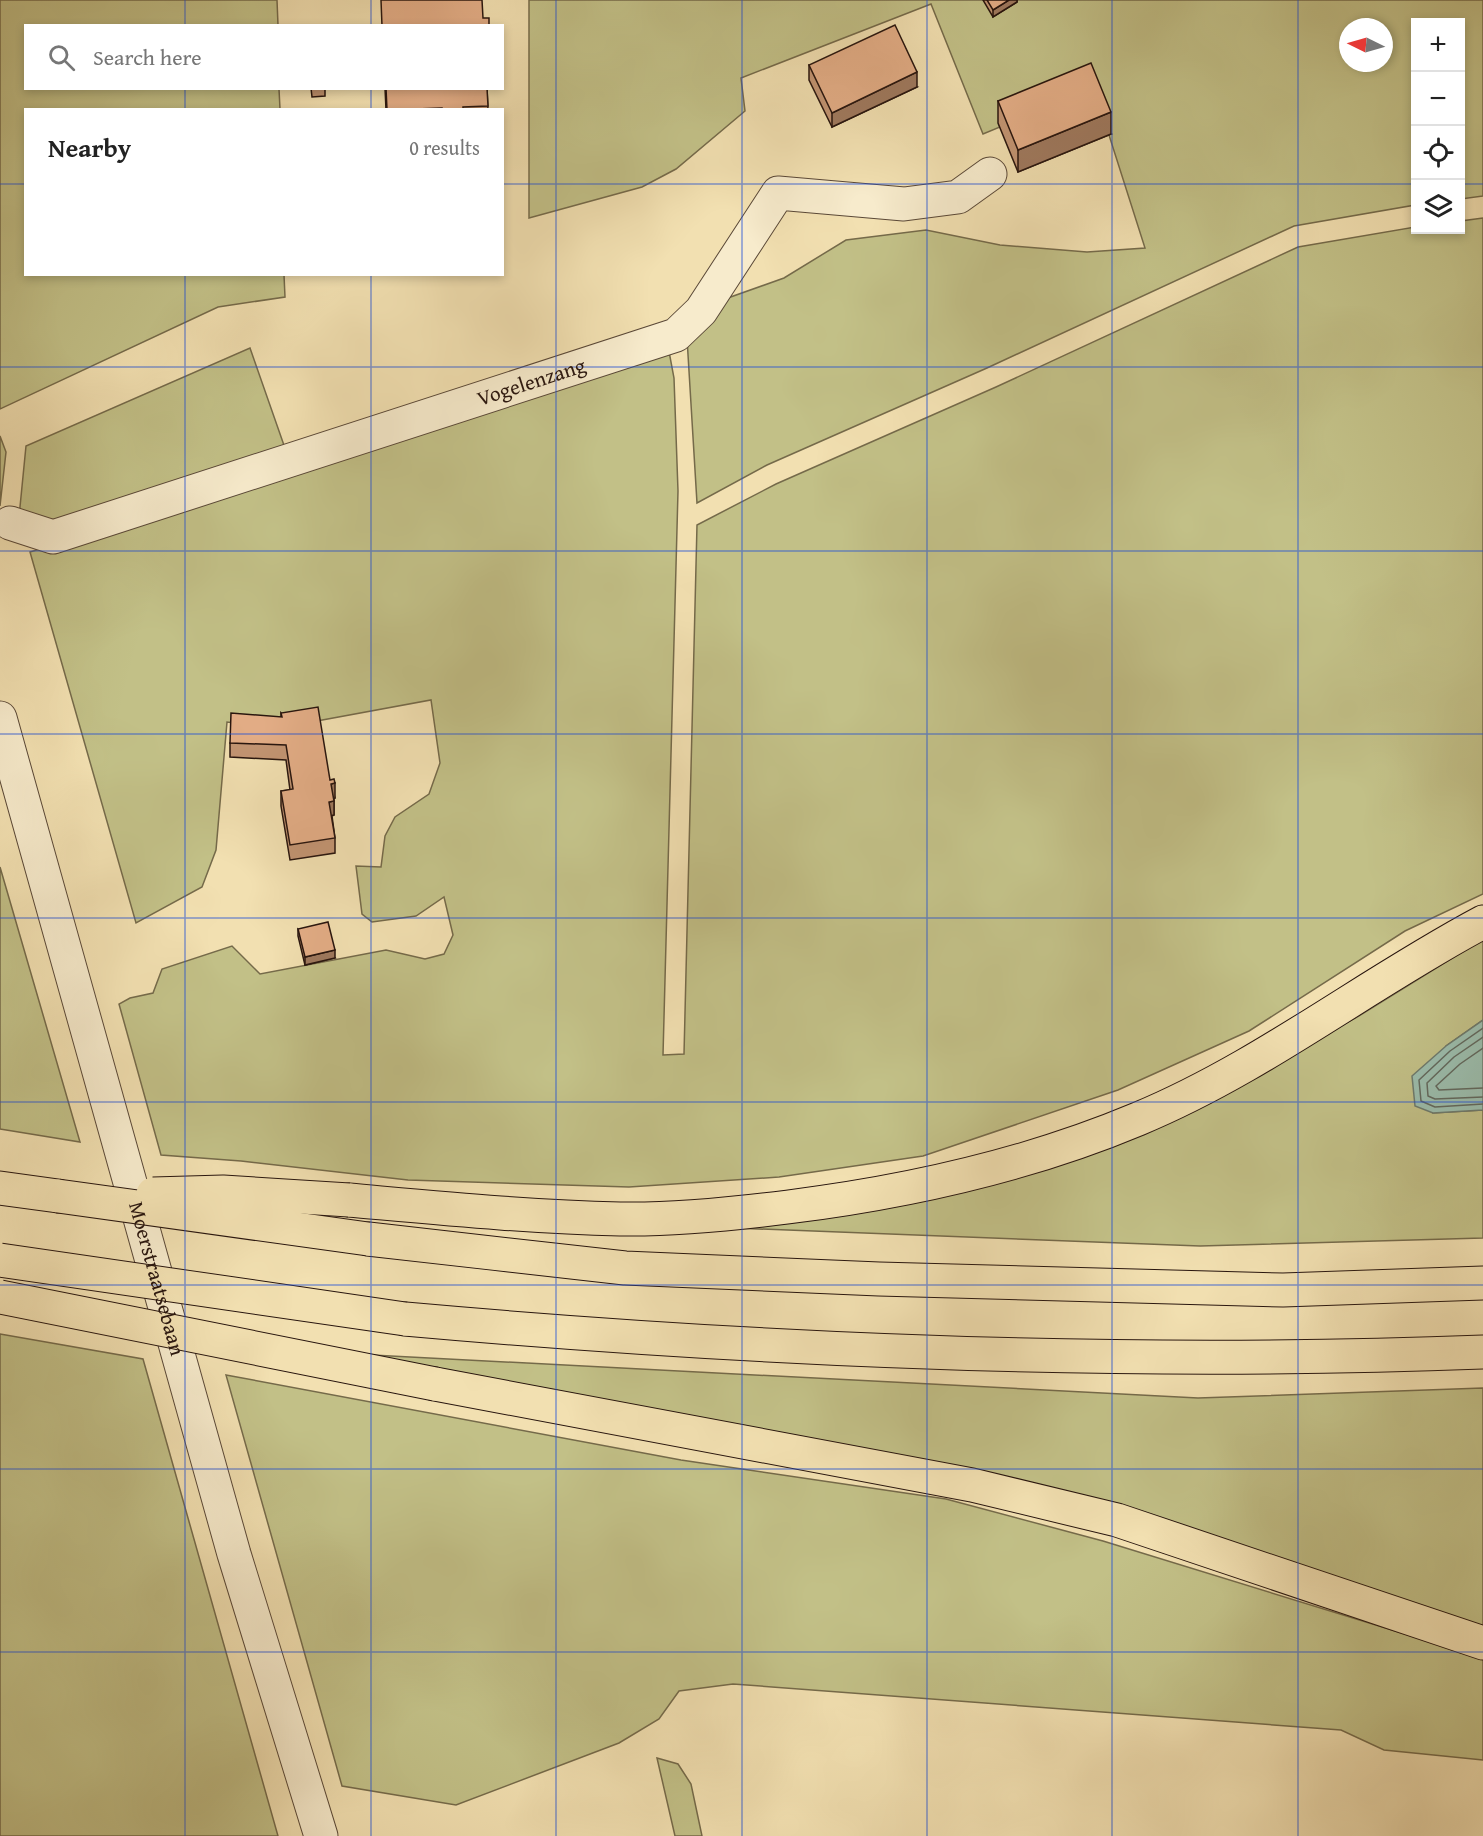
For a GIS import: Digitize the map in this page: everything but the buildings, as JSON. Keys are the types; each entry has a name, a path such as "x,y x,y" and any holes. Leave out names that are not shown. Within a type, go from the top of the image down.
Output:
{"highway":[{"path":"58,1196 224,1192 622,1219 721,1215 833,1201 936,1184 1026,1159 1138,1119 1243,1068 1342,1005 1483,922"},
{"path":"0,1188 368,1239 625,1268 879,1279 1283,1290 1483,1283"},
{"path":"0,1260 405,1319 583,1335 1074,1356 1275,1357 1483,1352"},
{"path":"0,1297 435,1384 972,1485 1117,1520 1483,1642"}],"street":[{"name":"Vogelenzang","path":"10,523 53,537 676,335 701,311 778,193 904,204 958,197 990,174"},
{"name":"Moerstraatsebaan","path":"0,718 231,1543 321,1836"}],"shaded area":[{"path":"0,0 277,0 278,24 24,24 24,90 279,90 280,108 24,108 24,276 284,276 285,297 218,307 0,409"},
{"path":"529,0 1483,0 1483,196 1465,198 1465,18 1411,18 1411,206 1294,226 987,368 767,465 697,503 687,338 725,299 784,278 846,240 926,230 1000,245 1087,252 1145,248 1094,88 983,134 931,4 741,78 745,111 676,169 642,187 529,218"},
{"path":"1483,218 1483,894 1405,931 1249,1031 1118,1090 923,1156 779,1177 629,1187 408,1180 241,1161 161,1155 119,1004 130,998 153,993 162,969 232,946 260,974 386,950 425,959 444,954 453,935 444,897 416,916 372,922 362,914 356,866 381,867 385,836 395,817 429,794 440,763 431,700 279,728 227,722 216,850 202,887 136,923 30,552 309,465 668,346 674,378 678,491 663,1055 684,1054 697,525 776,484 996,387 1298,247 1411,228 1411,234 1465,234 1465,220"},
{"path":"250,348 286,451 44,525 19,517 26,446"},
{"path":"0,436 6,452 0,506"},
{"path":"0,867 80,1142 0,1129"},
{"path":"1483,939 1483,1020 1446,1046 1433,1113 1483,1110 1483,1238 1200,1246 734,1228 1168,1119 1357,1017"},
{"path":"0,1334 143,1359 278,1836 0,1836"},
{"path":"315,1352 1198,1398 1483,1388 1483,1631 1104,1501"},
{"path":"226,1375 681,1460 946,1499 1103,1541 1483,1658 1483,1760 1384,1750 1341,1730 733,1684 679,1691 659,1719 619,1743 456,1805 342,1786"},
{"path":"657,1758 678,1764 691,1784 702,1836 675,1836"}],"water":[{"path":"1483,1020 1483,1110 1433,1113 1415,1106 1412,1076 1446,1046"}]}
